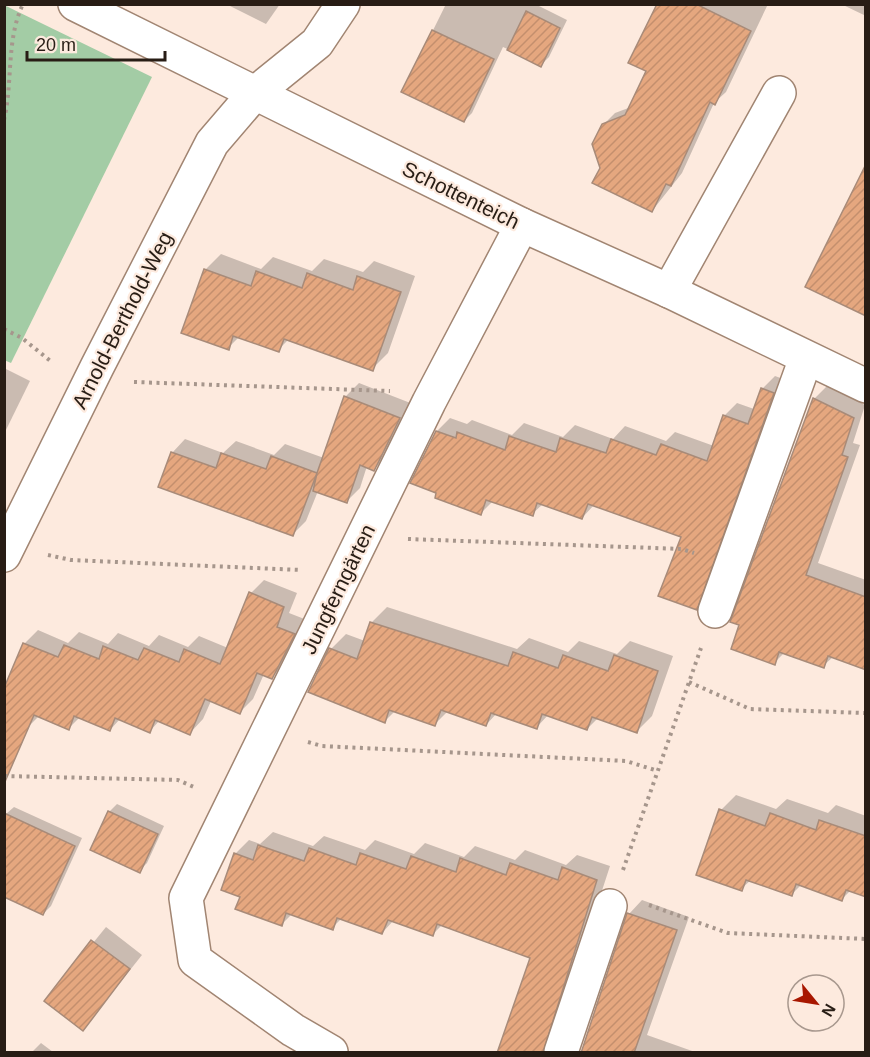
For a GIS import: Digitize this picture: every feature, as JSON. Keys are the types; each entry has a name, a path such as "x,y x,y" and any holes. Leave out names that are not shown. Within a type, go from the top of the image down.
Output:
{"street":[{"name":"Schottenteich","path":"75,4 522,225 669,291 866,386"},
{"path":"254,94 316,43 343,4"},
{"path":"669,291 779,93"},
{"name":"Arnold-Berthold-Weg","path":"7,550 212,143 254,94"},
{"name":"Jungferngärten","path":"331,1053 292,1030 195,960 186,898 429,402 522,225"},
{"path":"715,611 806,358"},
{"path":"561,1053 610,906"}],"path":[{"path":"4,120 10,90 14,23 23,4"},
{"path":"4,329 92,378 133,382 399,391 429,402"},
{"path":"367,529 393,538 682,549 731,566"},
{"path":"7,550 71,560 310,571 340,585"},
{"path":"715,611 610,906 641,903 728,933 866,939"},
{"path":"689,682 750,709 866,713"},
{"path":"269,730 322,746 626,761 658,771"},
{"path":"4,776 178,780 232,805"}],"green space":[{"path":"4,5 152,77 11,363 4,360"}],"building":[{"path":"657,4 696,4 751,31 715,105 710,102 671,186 666,184 652,212 592,183 600,168 592,144 602,124 625,115 646,71 628,63"},
{"path":"526,11 560,28 541,67 507,50"},
{"path":"432,30 494,59 464,122 401,92"},
{"path":"866,164 866,316 805,287"},
{"path":"204,269 251,286 256,271 302,288 307,273 353,290 357,276 401,292 373,371 284,339 279,352 233,336 229,350 181,333"},
{"path":"761,388 774,393 697,610 658,596 681,537 588,504 582,519 537,503 533,516 486,500 481,515 435,498 436,493 410,483 436,431 456,438 457,432 505,450 509,436 556,452 560,438 606,453 611,439 656,455 661,444 707,461 723,415 748,424"},
{"path":"344,396 400,418 374,471 360,465 347,503 313,491"},
{"path":"813,398 854,418 842,455 848,457 806,575 866,597 866,670 828,656 824,668 779,652 775,665 731,649 739,625 730,622"},
{"path":"171,452 216,468 221,453 266,469 271,456 317,473 293,536 158,487"},
{"path":"249,592 284,607 277,627 295,634 272,679 257,673 240,714 205,699 190,735 155,720 150,733 115,718 110,731 74,716 69,730 34,715 4,784 4,688 23,643 58,657 64,645 99,659 103,646 138,660 144,648 179,662 184,649 220,664"},
{"path":"370,622 508,666 513,652 558,668 563,655 608,671 614,655 658,671 637,733 592,717 587,730 542,714 537,729 491,713 486,726 441,710 435,726 389,710 385,723 308,692 329,648 357,659"},
{"path":"719,809 765,826 770,813 816,830 819,820 866,836 866,897 846,890 842,901 796,884 792,896 746,880 742,891 696,875"},
{"path":"108,811 158,834 140,873 90,850"},
{"path":"4,813 75,846 43,915 4,897"},
{"path":"258,845 304,861 309,848 356,865 360,853 406,869 411,856 456,872 460,858 506,875 510,863 558,880 562,867 597,880 543,1053 497,1053 530,958 437,924 433,936 388,920 382,934 337,918 333,930 286,913 282,926 235,909 240,897 221,890 234,853 253,860"},
{"path":"627,913 677,930 634,1053 581,1053"},
{"path":"91,940 130,969 83,1031 44,1001"}]}
